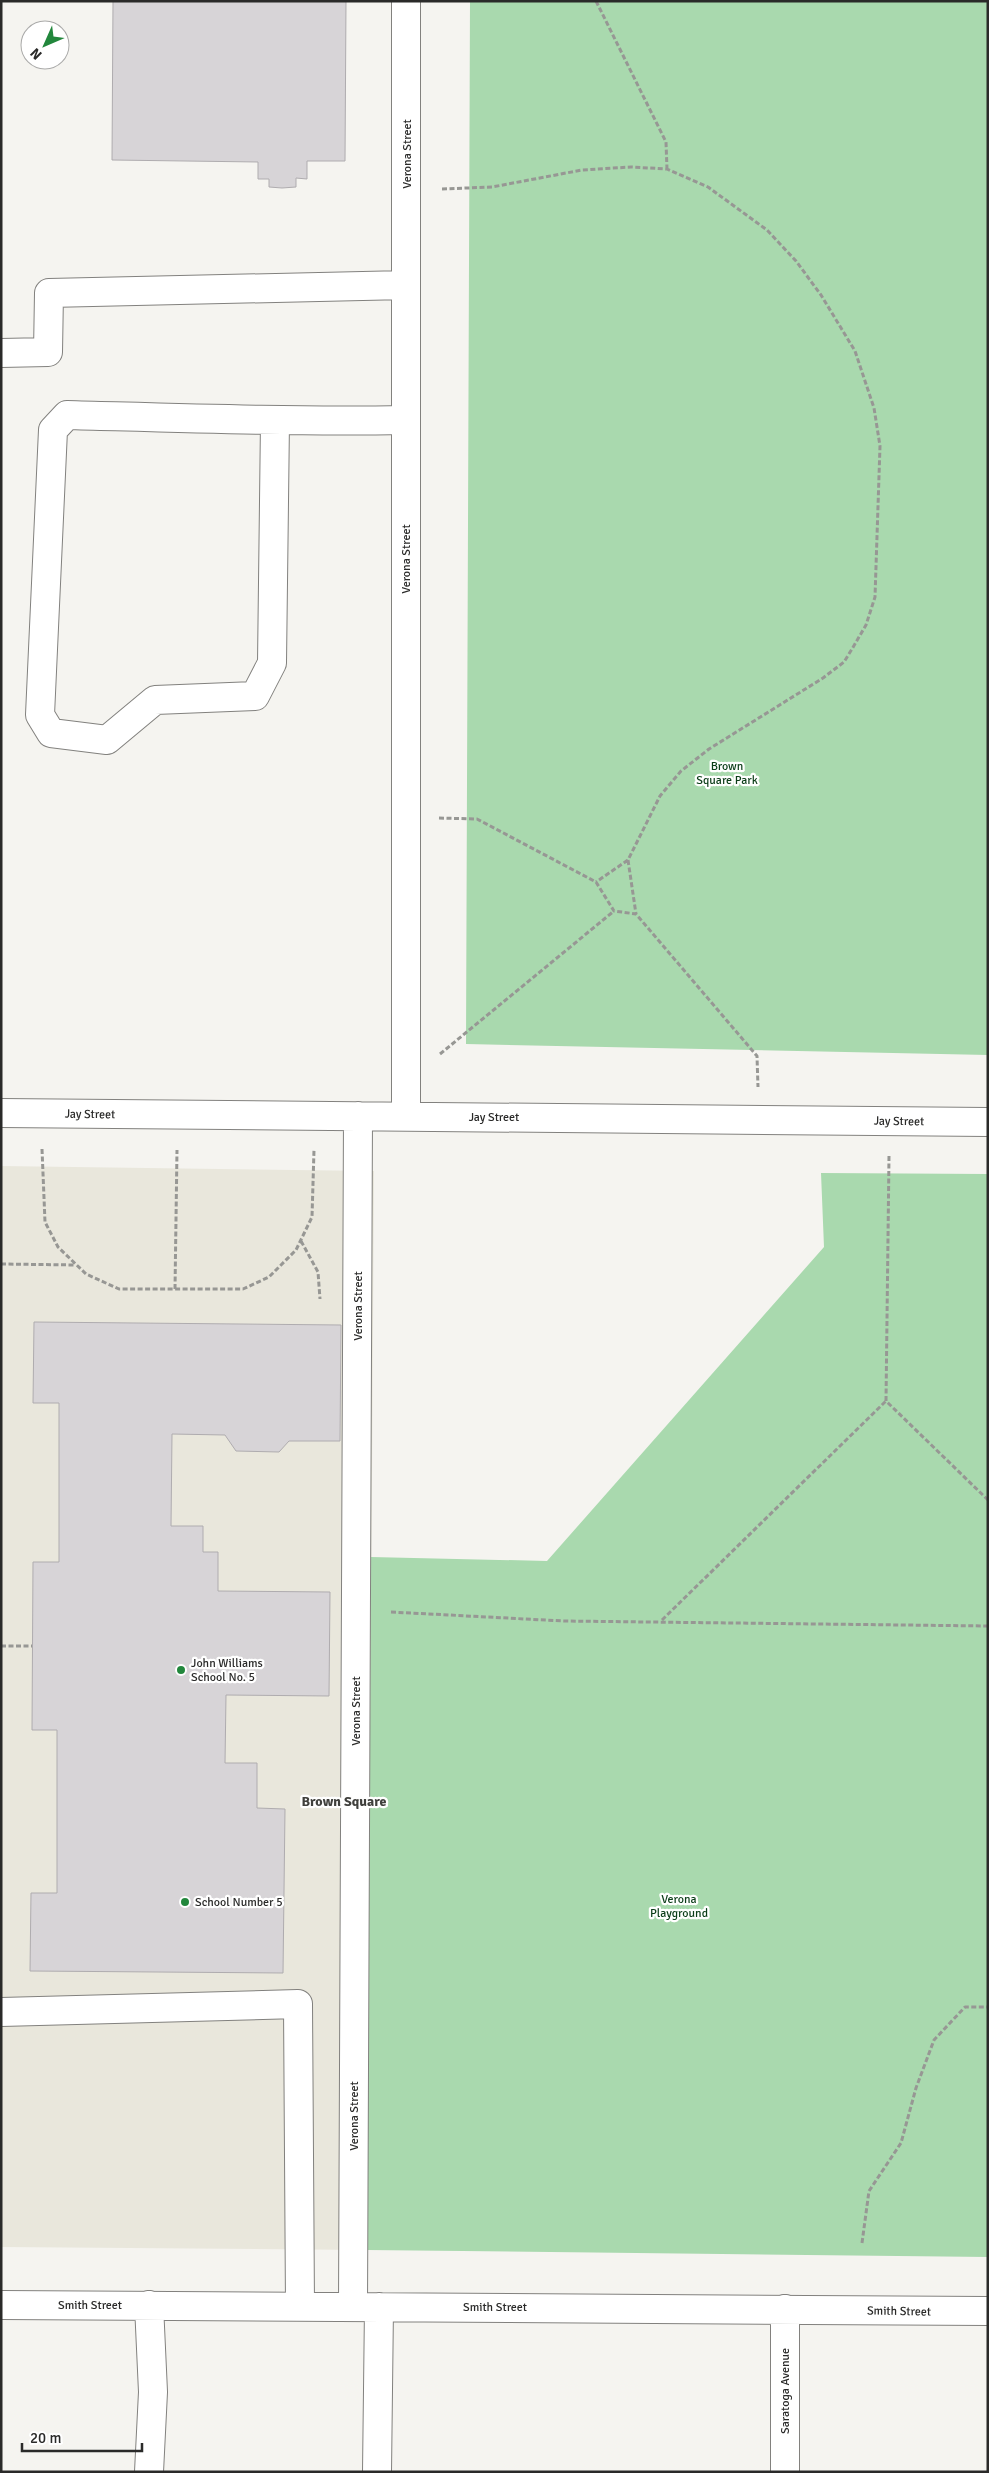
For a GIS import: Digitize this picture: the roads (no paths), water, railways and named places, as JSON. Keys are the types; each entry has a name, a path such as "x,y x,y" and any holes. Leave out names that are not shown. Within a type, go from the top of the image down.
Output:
{"street":[{"name":"Verona Street","path":"406,1 406,1116"},
{"path":"1,353 48,352 48,294 406,285"},
{"path":"275,420 272,663 255,696 154,700 107,740 51,733 40,715 53,430 67,415 275,420 406,420"},
{"name":"Jay Street","path":"1,1113 988,1122"},
{"name":"Verona Street","path":"358,1116 356,1610 366,2306 377,2472"},
{"path":"1,2012 298,2004 300,2306"},
{"name":"Smith Street","path":"1,2305 988,2311"},
{"path":"149,2305 153,2392 149,2472"},
{"name":"Saratoga Avenue","path":"785,2310 785,2472"}],"place":[{"name":"John Williams School No. 5","path":"181,1670"},
{"name":"School Number 5","path":"185,1902"}],"district":[{"name":"Brown Square","path":"344,1801"}],"park label":[{"name":"Brown Square Park","path":"727,773"},
{"name":"Verona Playground","path":"679,1906"}]}
